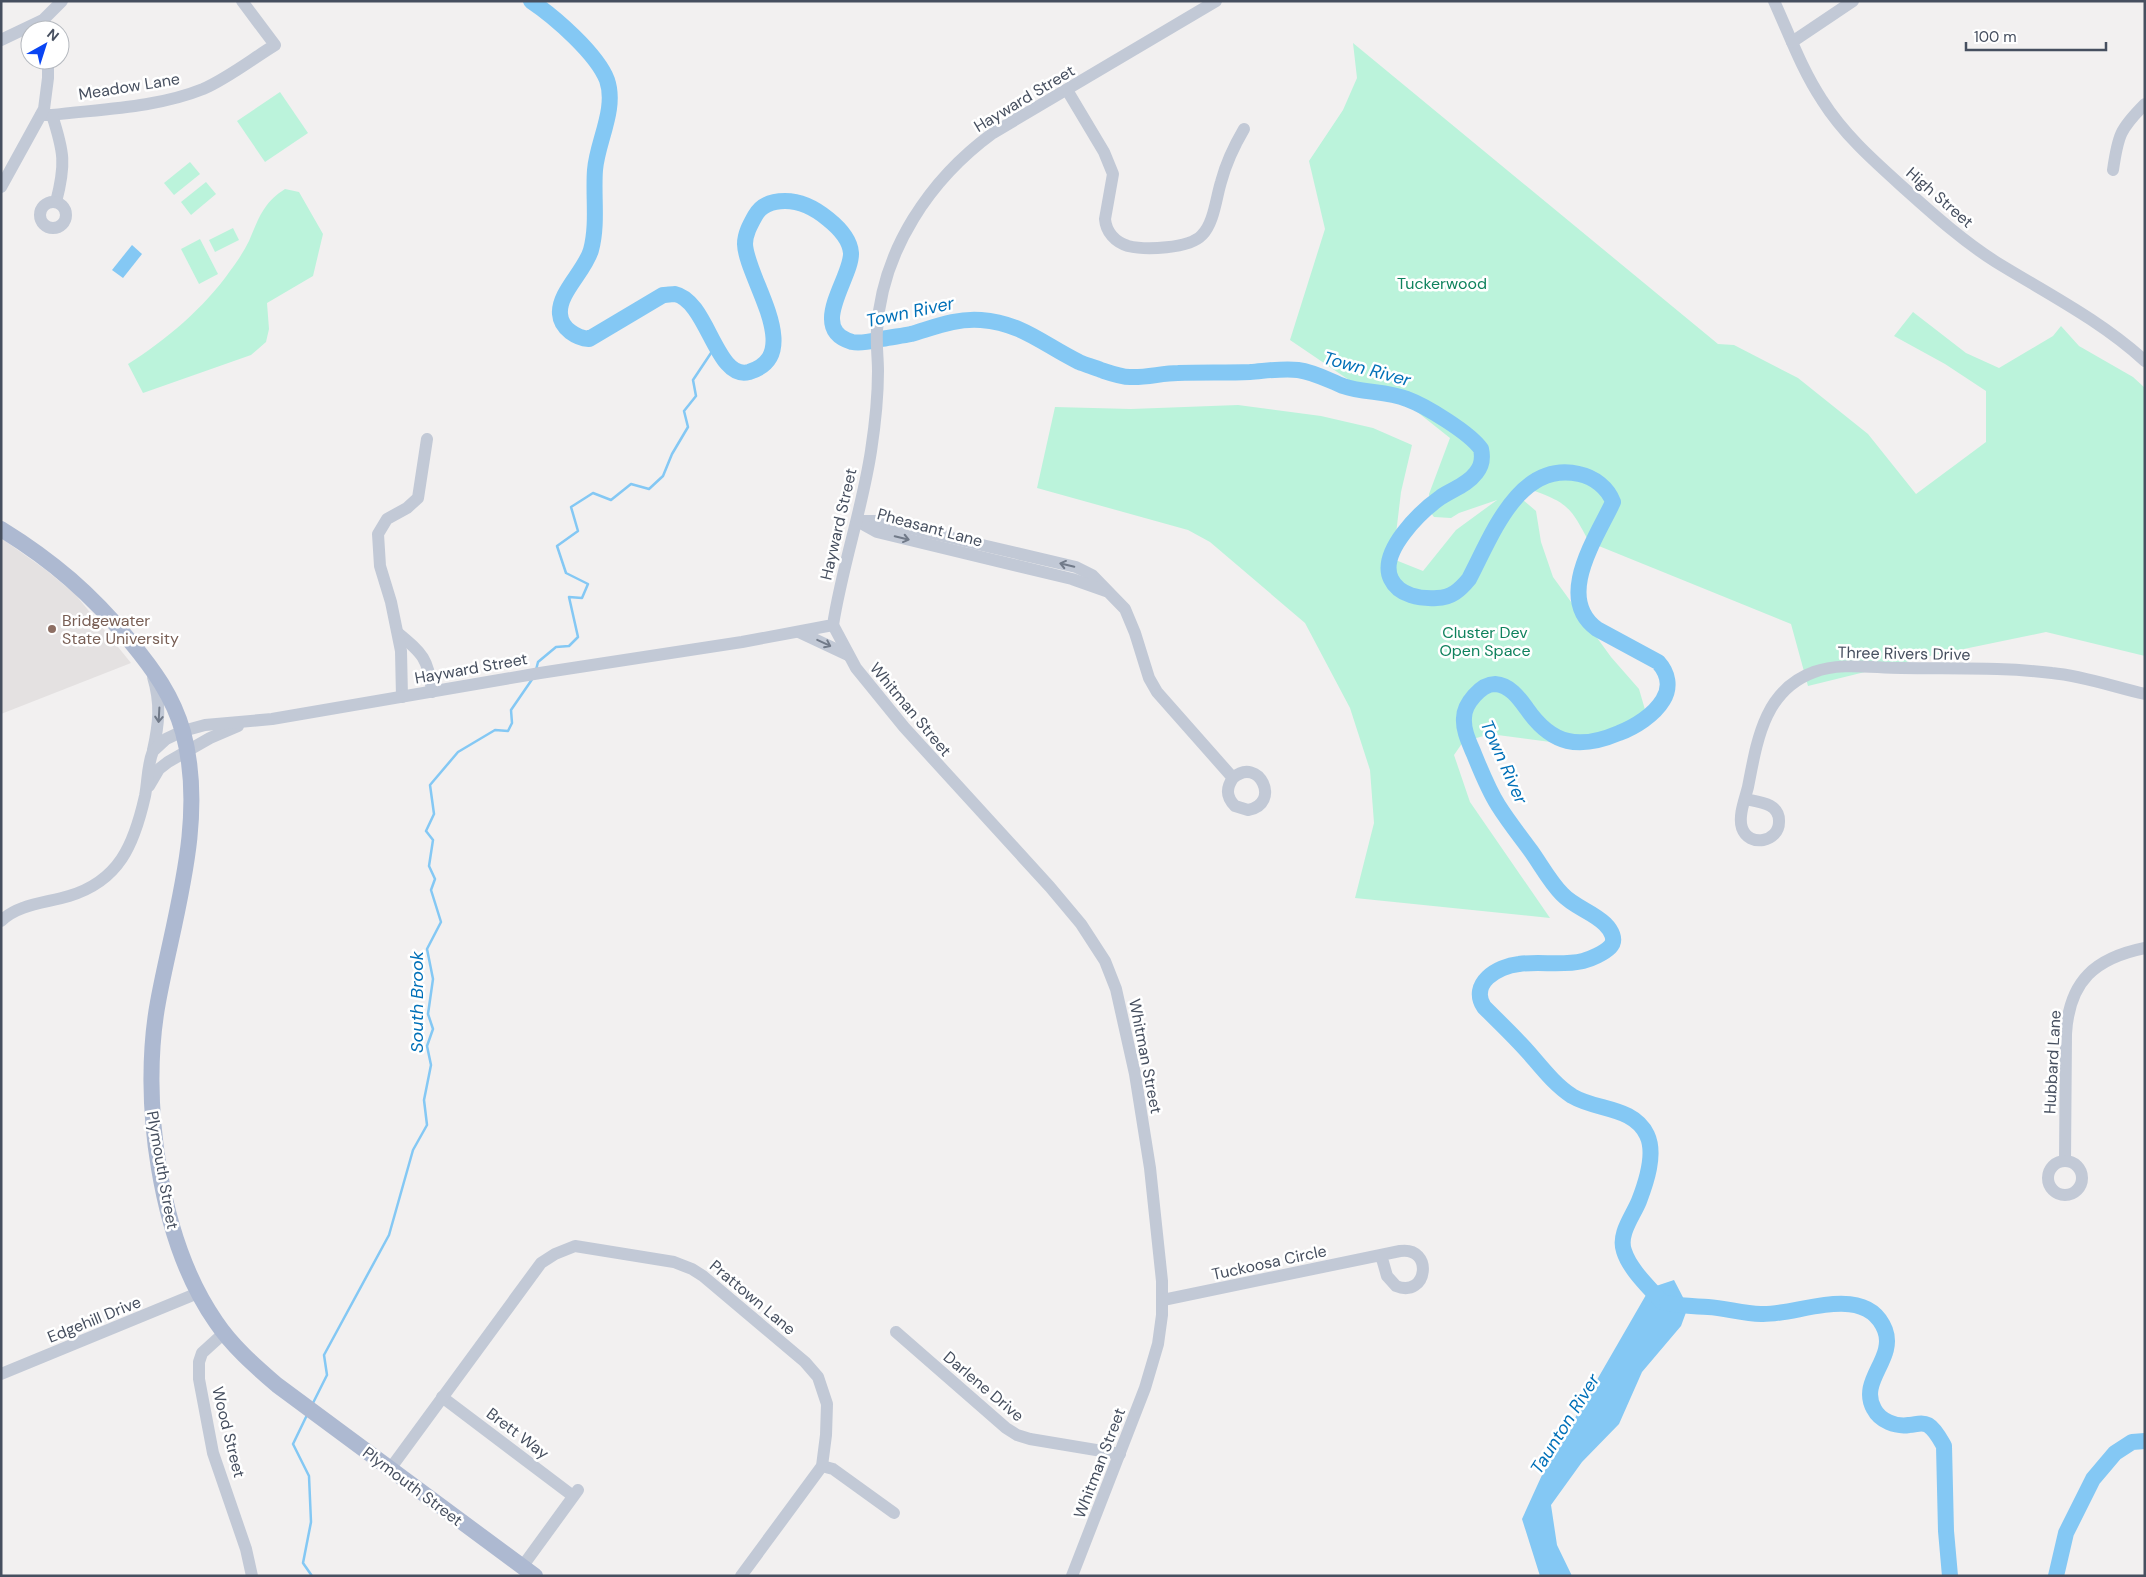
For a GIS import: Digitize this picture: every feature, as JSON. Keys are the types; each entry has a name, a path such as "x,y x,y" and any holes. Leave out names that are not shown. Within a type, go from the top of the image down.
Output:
{"main road":[{"name":"Plymouth Street","path":"1,530 47,559 81,588 115,623 152,667 167,691 183,731 192,784 190,833 156,1010 150,1080 154,1137 164,1192 177,1242 198,1293 224,1333 261,1371 528,1571"}],"street":[{"path":"47,20 62,1"},
{"name":"Meadow Lane","path":"46,115 161,100 197,91 211,85 275,45 242,1"},
{"name":"Hayward Street","path":"148,767 152,754 158,744 183,731 214,724 247,723 833,625 836,604 857,521 874,433 877,387 877,331 882,294 894,254 915,217 938,184 960,160 982,141 1216,1"},
{"name":"High Street","path":"1774,1 1816,91 1837,122 1868,154 1926,208 1984,254 2089,317 2139,353 2145,361"},
{"path":"1792,42 1853,1"},
{"path":"1,40 20,33"},
{"path":"48,70 46,115 61,142 64,158 56,202"},
{"path":"1067,90 1104,152 1113,174 1105,227 1115,239 1129,246 1171,247 1189,242 1201,236 1210,221 1230,155 1244,129"},
{"path":"2113,170 2118,140 2126,125 2145,104"},
{"path":"1,187 46,115"},
{"path":"402,697 401,651 392,602 380,566 378,534 387,519 407,508 418,498 427,439"},
{"name":"Pheasant Lane","path":"857,521 879,520 967,548 1081,569 1095,577 1128,614 1149,678 1157,692 1233,778"},
{"name":"Whitman Street","path":"833,625 856,668 919,745 1071,912 1090,936 1108,967 1120,1006 1137,1083 1152,1189 1163,1300 1160,1330 1154,1359 1120,1454 1072,1576"},
{"path":"799,632 848,655"},
{"path":"398,634 422,653 431,674 432,692"},
{"path":"1,921 10,913 21,908 87,890 109,875 122,859 131,843 145,794 148,767 160,716 152,667"},
{"name":"Three Rivers Drive","path":"1746,798 1757,743 1767,713 1778,697 1792,683 1816,671 1848,667 2035,671 2071,675 2145,694"},
{"name":"Hayward Street","path":"145,794 159,769 215,735 247,723"},
{"name":"Hubbard Lane","path":"2065,1161 2066,1027 2072,1000 2082,982 2095,967 2121,954 2145,948"},
{"name":"Prattown Lane","path":"390,1469 541,1263 555,1254 575,1246 665,1261 692,1269 703,1276 805,1362 818,1377 827,1404 822,1466 741,1576"},
{"name":"Tuckoosa Circle","path":"1163,1300 1381,1255"},
{"name":"Edgehill Drive","path":"1,1374 198,1293"},
{"name":"Darlene Drive","path":"896,1332 1006,1428 1017,1435 1030,1439 1120,1454"},
{"name":"Wood Street","path":"224,1333 202,1353 199,1362 199,1378 213,1453 246,1549 252,1576"},
{"name":"Brett Way","path":"442,1397 576,1492 528,1571"},
{"path":"822,1466 833,1469 894,1513"}],"shaded area":[{"name":"Bridgewater State University","path":"1,538 46,570 75,594 131,663 1,714"}],"green space":[{"name":"Tuckerwood","path":"1353,43 1718,344 1734,345 1798,378 1868,434 1916,494 1986,442 1986,391 1945,364 1894,336 1913,312 1966,353 1999,368 2053,336 2061,326 2079,346 2133,377 2145,388 2145,656 2046,632 1930,656 1808,686 1791,624 1589,542 1577,520 1566,507 1552,498 1529,489 1516,494 1536,511 1541,542 1553,577 1611,657 1639,689 1648,720 1629,737 1596,748 1490,734 1463,742 1454,755 1470,802 1550,918 1355,898 1374,823 1370,770 1350,708 1305,623 1210,542 1188,530 1037,488 1055,407 1131,409 1238,405 1321,416 1373,428 1412,445 1401,492 1393,559 1423,571 1456,530 1497,500 1459,513 1451,518 1434,517 1431,513 1429,494 1450,438 1416,411 1349,380 1290,340 1325,229 1309,161 1343,110 1357,78"},
{"path":"280,92 308,133 265,162 237,121"},
{"path":"190,162 200,174 174,195 164,183"},
{"path":"206,182 216,194 191,215 181,202"},
{"path":"285,189 299,192 323,234 313,276 267,303 269,329 266,342 251,355 143,393 128,364 156,345 184,322 220,285 233,268 267,206"},
{"path":"233,228 239,240 215,252 209,240"},
{"path":"200,239 218,274 199,284 181,249"}],"water":[{"path":"132,245 142,254 123,278 112,270"},
{"path":"1674,1280 1688,1307 1681,1326 1642,1372 1619,1424 1582,1462 1551,1505 1557,1545 1572,1576 1540,1576 1522,1519 1542,1475 1650,1288"}],"waterway":[{"name":"Town River","path":"531,1 552,16 585,48 602,70 607,80 609,91 608,114 596,159 595,220 591,250 563,298 560,314 566,328 580,337 589,339 663,295 675,294 686,300 696,310 728,365 738,372 749,372 765,363 773,350 773,333 769,314 748,259 745,240 750,226 760,209 771,203 791,201 808,206 823,215 846,238 851,253 832,315 833,326 839,335 852,342 860,343 908,335 954,322 981,320 1009,325 1079,362 1119,376 1136,377 1172,373 1298,370 1315,374 1343,386 1399,396 1447,421 1467,435 1481,449 1480,468 1468,481 1441,497 1423,512 1396,545 1389,568 1391,579 1405,593 1424,598 1442,598 1455,593 1469,579 1497,524 1509,506 1523,490 1539,479 1558,473 1579,474 1600,484 1608,492 1613,502 1583,567 1579,584 1579,601 1585,616 1597,629 1658,662 1666,675 1668,685 1663,700 1644,720 1619,733 1591,741 1567,741 1546,730 1536,721 1514,693 1505,687 1495,684 1484,687 1474,696 1467,707 1464,722 1465,732 1485,780 1494,799 1506,817 1558,889 1567,899 1605,924 1611,932 1613,941 1610,947 1583,961 1527,963 1502,968 1494,972 1483,984 1480,991 1480,999 1484,1007 1566,1092 1582,1101 1624,1114 1641,1126 1647,1135 1651,1151 1649,1168 1639,1201 1627,1225 1623,1245 1631,1265 1662,1302"},
{"name":"South Brook","path":"536,670 538,662 556,647 569,646 578,637 569,597 582,598 588,584 566,573 557,546 578,531 571,507 593,493 611,500 631,484 649,489 663,476 672,454 688,427 684,411 696,396 693,380 711,353 718,350"},
{"name":"South Brook","path":"313,1403 327,1375 324,1355 389,1235 413,1150 427,1125 424,1100 431,1065 427,1046 433,1029 428,1014 433,979 427,949 441,922 431,890 435,879 429,866 433,840 426,831 434,814 430,785 458,752 495,730 508,731 512,723 511,710 533,678"},
{"path":"1667,1303 1761,1314 1829,1304 1847,1304 1863,1307 1876,1315 1885,1330 1887,1341 1886,1351 1873,1379 1871,1389 1870,1399 1874,1409 1880,1417 1894,1424 1912,1425 1921,1423 1928,1425 1944,1446 1946,1531 1950,1576"},
{"name":"South Brook","path":"307,1415 293,1444 309,1476 311,1522 303,1563 312,1576"},
{"path":"2056,1576 2066,1533 2093,1479 2115,1453 2132,1442 2145,1441"}],"place":[{"name":"Bridgewater State University","path":"52,629"}],"park label":[{"name":"Cluster Dev Open Space","path":"1485,641"}],"water label":[{"name":"Taunton River","path":"1565,1424"}]}
